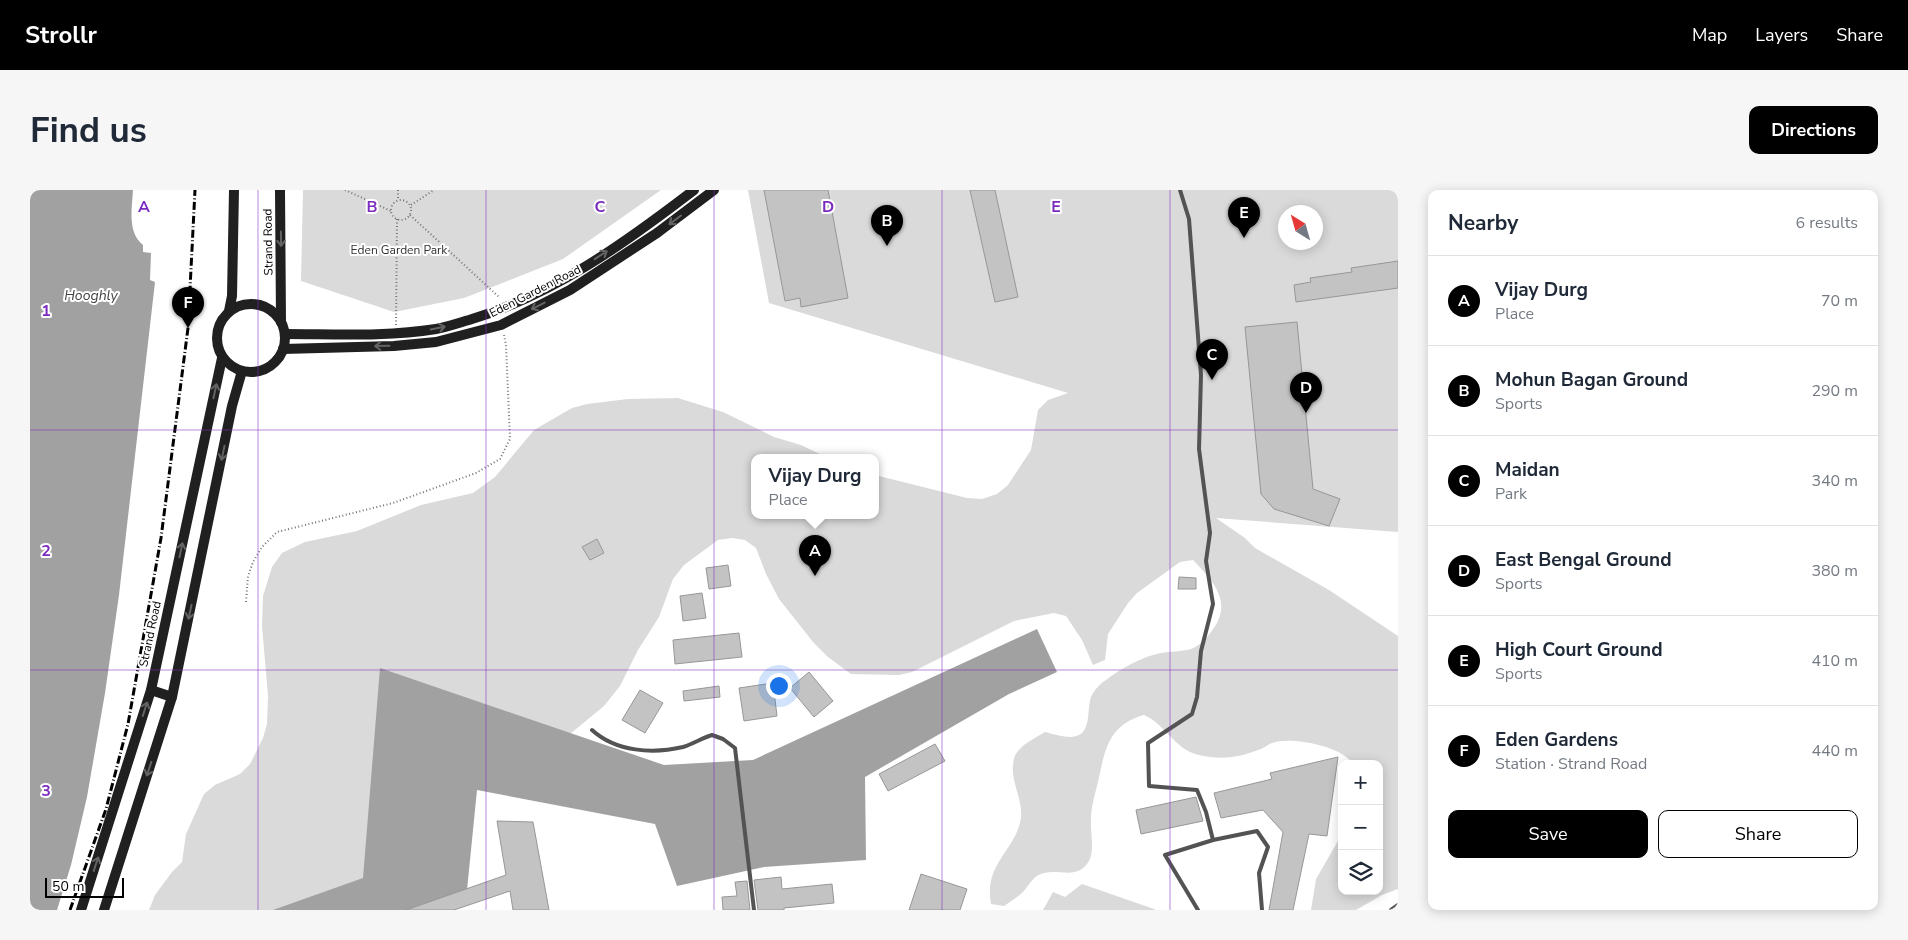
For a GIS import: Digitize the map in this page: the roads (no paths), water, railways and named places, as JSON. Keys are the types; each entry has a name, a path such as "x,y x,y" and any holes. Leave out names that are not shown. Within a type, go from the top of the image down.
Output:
{"main road":[{"path":"229,311 243,305 258,304 276,315 283,328 283,349 271,365 262,370 242,371 222,358 216,342 218,325 229,311 232,296 234,190"},
{"name":"Strand Road","path":"280,190 283,328"},
{"name":"Eden Garden Road","path":"283,328 396,334 438,329 510,307 565,279 649,224 694,190"},
{"name":"Eden Garden Road","path":"283,349 394,346 436,342 502,326 570,290 657,233 714,190"},
{"name":"Strand Road","path":"81,910 150,690 222,358"},
{"path":"104,910 172,697 232,406 242,371"},
{"path":"150,690 172,697"}],"lane":[{"path":"1180,190 1189,220 1201,375 1199,449 1210,533 1206,561 1212,604 1202,651 1197,698 1192,714 1148,744 1147,762 1149,786 1198,790 1213,840"},
{"path":"592,730 604,741 650,752 685,746 712,735 724,739 735,748 754,910"},
{"path":"1198,910 1165,855 1213,840 1258,831 1268,847 1259,873 1262,910"},
{"path":"1390,910 1398,906"}],"water":[{"name":"Hooghly","path":"30,190 133,190 133,227 138,240 143,245 143,252 151,253 150,280 155,282 119,595 105,693 87,797 71,865 57,910 30,910"},
{"path":"1037,629 1057,672 1009,694 865,777 866,860 764,867 677,886 655,824 477,790 467,890 408,910 273,910 363,878 380,668 664,765 753,760"}],"railway":[{"path":"70,910 106,809 128,724 161,538 188,328 195,190"}],"place":[{"name":"High Court Ground","path":"1244,238"},
{"name":"Mohun Bagan Ground","path":"887,246"},
{"name":"Eden Gardens","path":"188,328"},
{"name":"Maidan","path":"1212,380"},
{"name":"East Bengal Ground","path":"1306,413"},
{"name":"Vijay Durg","path":"815,576"}],"park label":[{"name":"Eden Garden Park","path":"399,250"}]}
